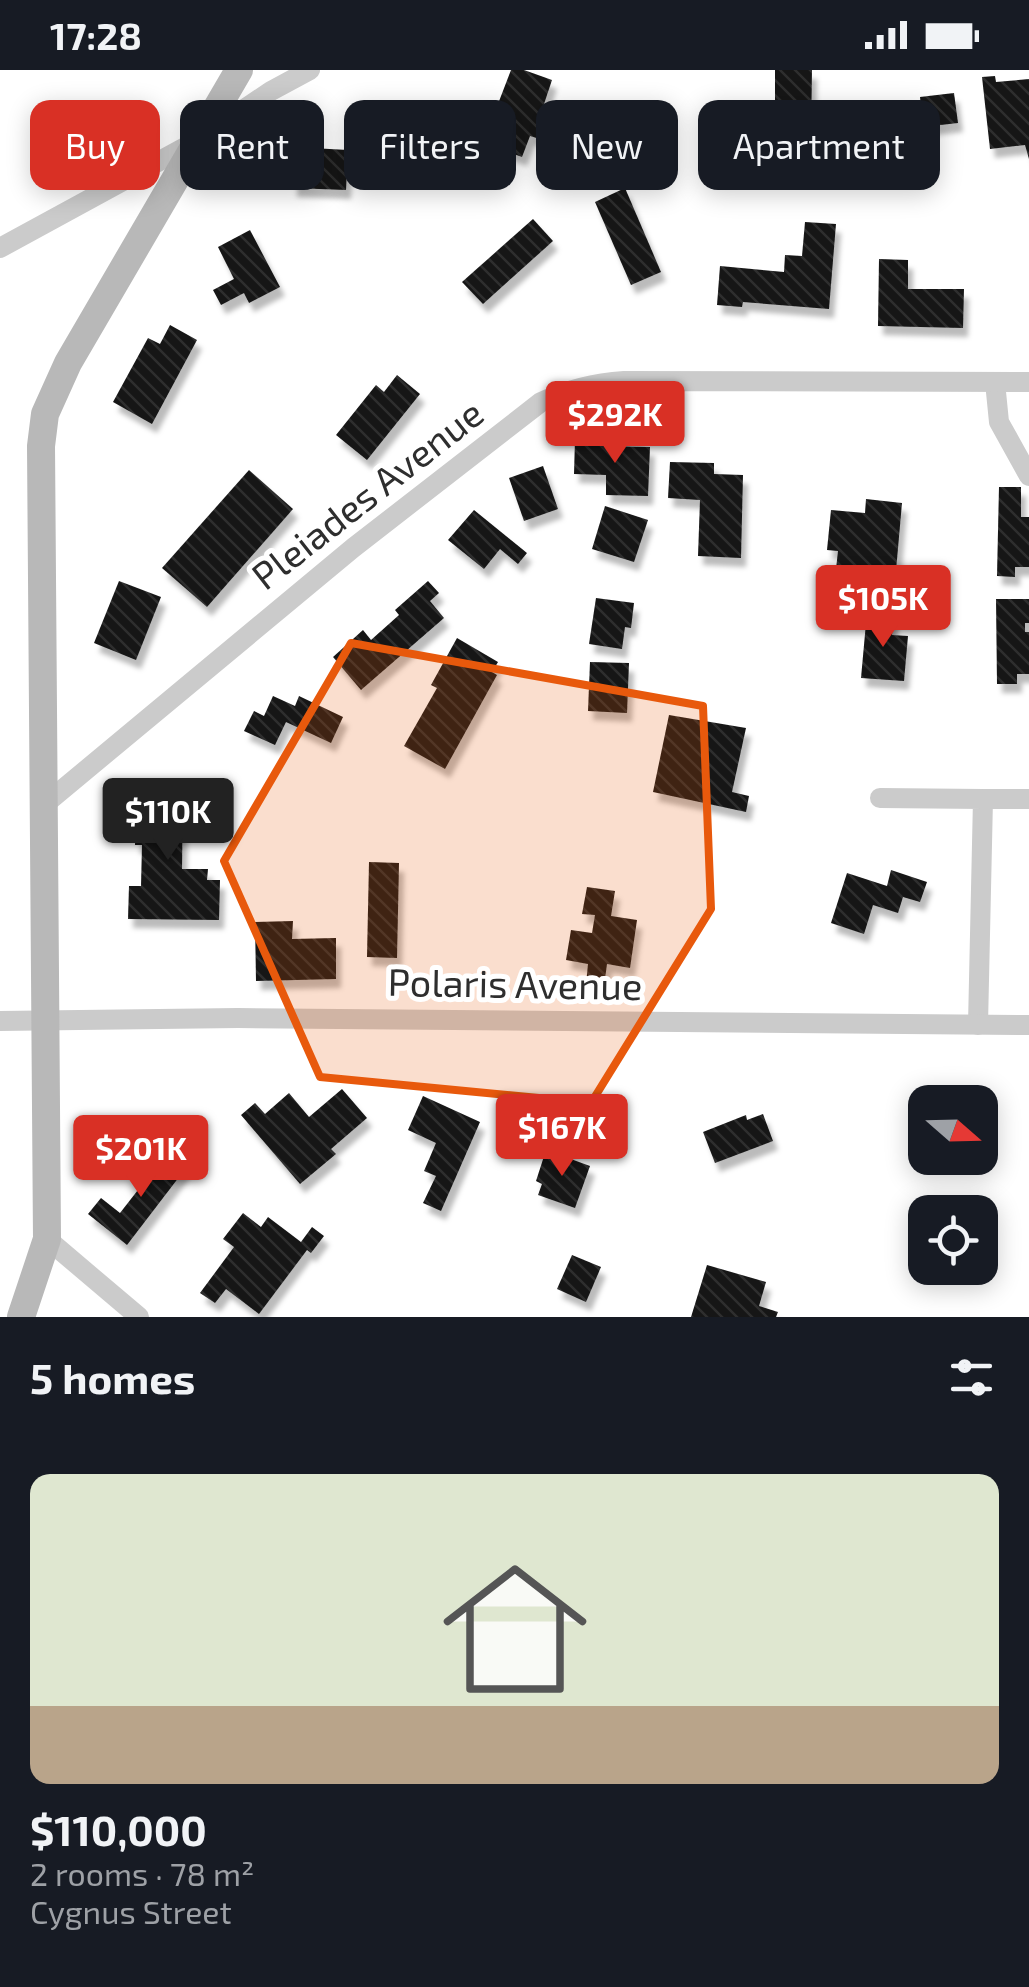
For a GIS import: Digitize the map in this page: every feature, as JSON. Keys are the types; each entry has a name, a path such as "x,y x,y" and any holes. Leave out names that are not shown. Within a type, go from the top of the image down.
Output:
{"street":[{"path":"222,100 239,70"},
{"path":"258,100 310,70"},
{"path":"0,248 180,150"},
{"path":"21,1317 47,1240 42,446 45,414 68,363 180,173"},
{"name":"Pleiades Avenue","path":"45,804 353,548 541,402 564,392 624,380 1029,382"},
{"path":"995,382 999,422 1029,476"},
{"path":"880,798 1029,799"},
{"path":"978,1025 982,980 983,799"},
{"name":"Polaris Avenue","path":"0,1021 238,1018 1029,1025"},
{"path":"47,1240 139,1317"}],"highlighted area":[{"path":"351,643 703,706 711,909 591,1103 320,1077 224,861"}],"building":[{"path":"511,70 524,70 552,80 545,100 536,100 536,138 530,136 522,157 516,155 516,100 499,100"},
{"path":"775,70 812,70 812,100 775,100"},
{"path":"995,76 996,82 1029,79 1029,159 1025,145 990,149 982,77"},
{"path":"954,93 958,123 940,125 940,100 920,97"},
{"path":"324,149 344,150 344,190 324,189"},
{"path":"626,190 661,272 631,285 595,202"},
{"path":"533,219 553,241 483,304 462,282"},
{"path":"805,222 836,224 829,309 743,302 742,307 717,305 720,266 784,272 785,255 802,256"},
{"path":"250,230 280,287 249,303 244,293 221,305 213,290 234,279 218,247"},
{"path":"879,259 908,260 908,289 964,289 963,328 878,326"},
{"path":"170,325 197,340 152,424 113,402 148,338 160,344"},
{"path":"397,375 420,394 367,460 336,435 376,385 384,392"},
{"path":"575,439 603,440 602,446 650,447 648,496 606,495 606,475 574,474"},
{"path":"670,462 714,463 714,474 743,475 741,558 698,556 700,500 668,498"},
{"path":"543,466 558,509 524,521 509,478"},
{"path":"249,470 293,509 207,607 162,568"},
{"path":"999,487 1021,487 1021,517 1029,517 1029,567 1015,567 1015,577 997,576"},
{"path":"866,499 902,503 894,593 834,587 838,551 827,550 831,510 865,513"},
{"path":"605,506 648,520 634,562 592,549"},
{"path":"474,510 527,553 518,564 500,549 484,569 448,540"},
{"path":"119,581 161,597 136,660 94,643"},
{"path":"428,581 439,593 430,601 444,618 361,690 333,657 363,630 371,640 399,615 395,610"},
{"path":"596,598 634,603 631,628 625,627 622,649 589,644"},
{"path":"996,599 1029,599 1025,632 1029,632 1029,674 1017,674 1017,684 997,684"},
{"path":"867,612 894,615 892,635 908,636 904,681 861,678"},
{"path":"457,638 498,662 492,672 497,675 445,769 404,746 437,688 431,685"},
{"path":"590,662 629,663 627,713 588,711"},
{"path":"273,696 295,706 299,696 343,717 331,743 286,722 275,745 244,731 254,711 264,716"},
{"path":"669,715 746,728 732,792 749,796 746,812 653,792"},
{"path":"136,786 183,786 182,869 208,869 207,880 220,880 219,920 128,919 129,886 141,886 142,845 135,845"},
{"path":"369,862 399,863 397,958 367,957"},
{"path":"891,870 927,882 920,902 903,897 898,913 873,905 864,934 831,923 847,873 887,886"},
{"path":"587,887 615,891 611,916 637,920 630,968 607,964 604,986 586,984 588,964 566,960 571,930 592,933 595,915 582,914"},
{"path":"293,921 292,939 336,938 336,979 256,981 255,922"},
{"path":"342,1089 367,1118 331,1149 336,1154 300,1184 241,1115 255,1103 265,1114 289,1093 309,1117"},
{"path":"423,1096 480,1122 441,1211 423,1203 436,1176 424,1171 436,1143 408,1130"},
{"path":"763,1114 773,1141 715,1163 703,1132 746,1115 747,1120"},
{"path":"170,1149 189,1164 127,1245 88,1214 101,1198 120,1213"},
{"path":"546,1150 590,1166 575,1208 538,1195 542,1184 536,1181"},
{"path":"243,1213 261,1227 268,1217 301,1242 312,1227 324,1236 311,1253 307,1250 259,1314 226,1289 215,1303 200,1293 234,1247 223,1239"},
{"path":"572,1255 601,1267 586,1302 557,1289"},
{"path":"707,1265 766,1282 759,1306 778,1312 776,1317 691,1317"}]}
